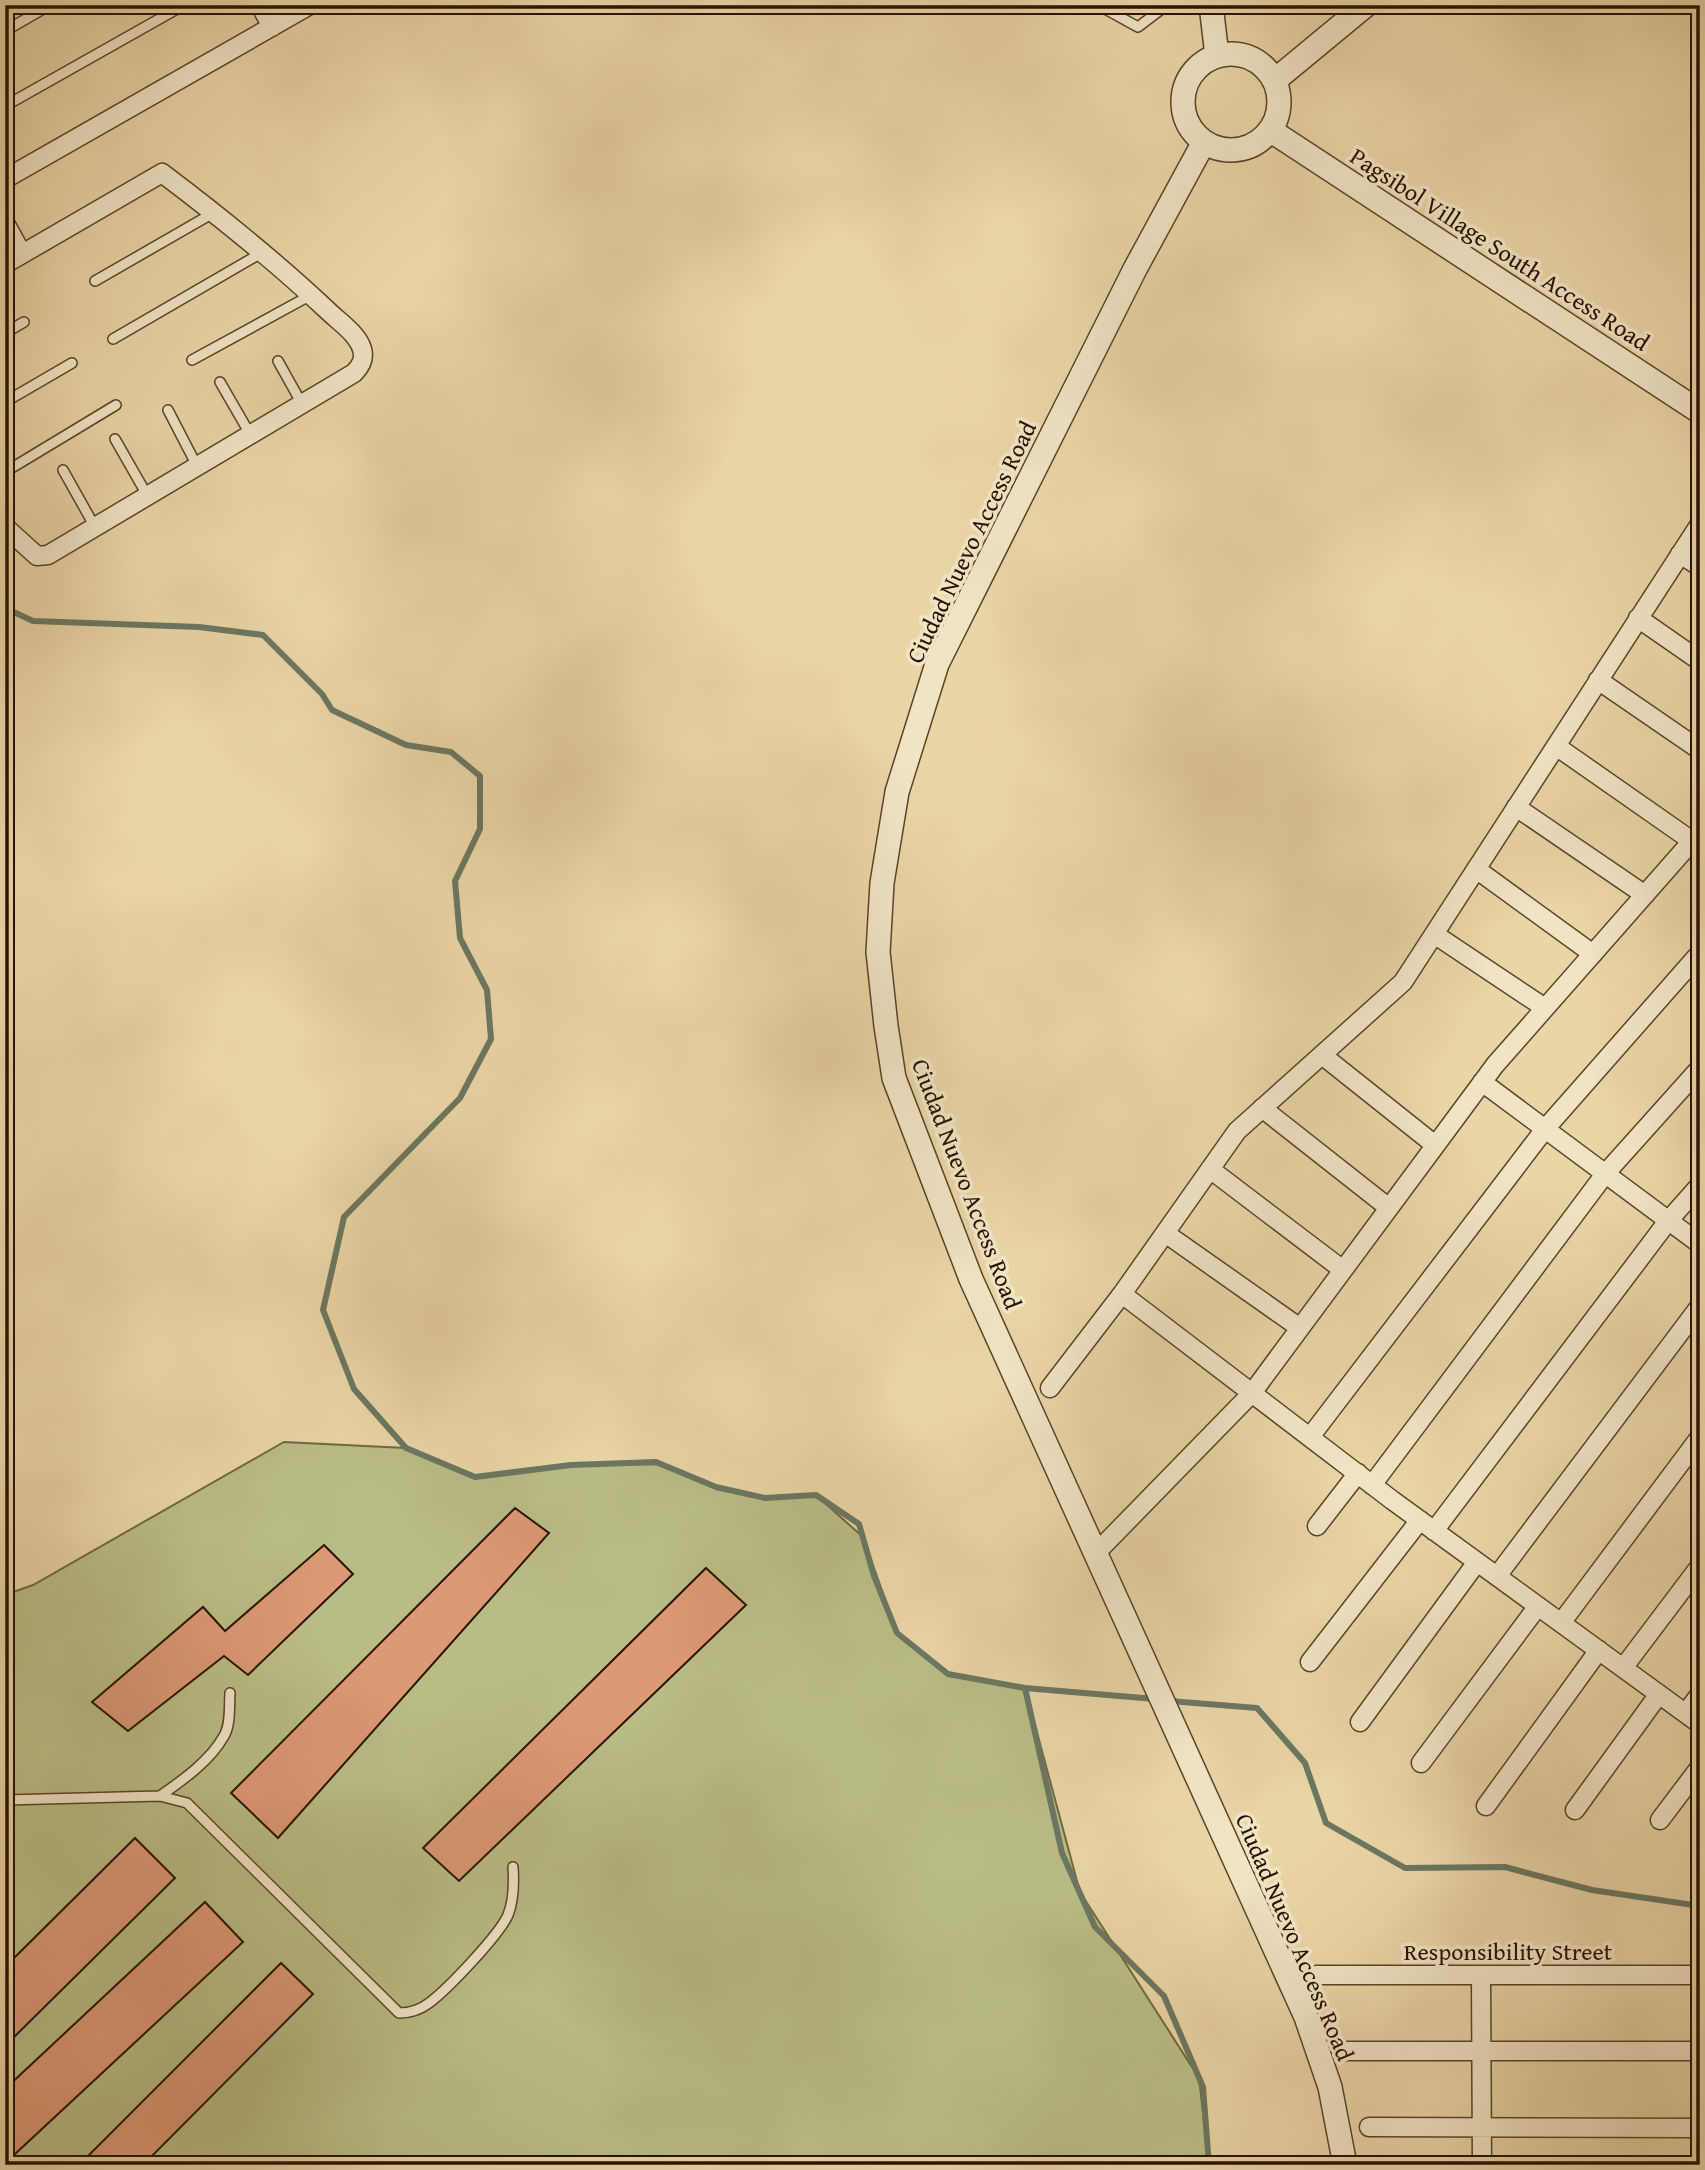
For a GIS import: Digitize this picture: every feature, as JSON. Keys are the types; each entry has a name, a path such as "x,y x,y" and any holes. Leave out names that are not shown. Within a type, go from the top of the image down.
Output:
{"street":[{"path":"260,5 272,27"},
{"path":"5,179 310,5"},
{"path":"1211,5 1217,56"},
{"path":"1275,80 1366,5"},
{"path":"1236,54 1262,65 1275,80 1278,114 1270,130 1258,142 1237,150 1225,150 1204,142 1188,125 1182,104 1183,93 1192,73 1199,65 1217,56 1236,54"},
{"name":"Pagsibol Village South Access Road","path":"1270,130 1700,412"},
{"name":"Ciudad Nuevo Access Road","path":"1204,142 1135,269 937,664 897,792 882,883 878,952 894,1078 971,1279 1306,2017 1330,2087 1345,2165"},
{"path":"5,264 162,173 215,212 311,295 357,340 363,353 362,362 354,373 41,557 5,527"},
{"path":"5,223 22,254"},
{"path":"1050,1388 1122,1294 1237,1131 1403,982 1700,524"},
{"path":"1680,554 1700,567"},
{"path":"1638,618 1700,661"},
{"path":"1598,680 1700,750"},
{"path":"1095,1554 1252,1392 1482,1082 1696,837 1556,746"},
{"path":"1516,807 1645,895"},
{"path":"1476,869 1593,954"},
{"path":"1434,934 1545,1008"},
{"path":"1310,1437 1545,1129 1700,953"},
{"path":"1322,1055 1435,1145"},
{"path":"1317,1527 1365,1479 1605,1174 1700,1068"},
{"path":"1482,1082 1700,1244"},
{"path":"1262,1108 1389,1208"},
{"path":"1210,1170 1343,1270"},
{"path":"1310,1662 1427,1525 1668,1221 1700,1185"},
{"path":"1165,1233 1300,1328"},
{"path":"1122,1294 1365,1479 1693,1718 1700,1694"},
{"path":"1497,1576 1700,1306"},
{"path":"1561,1623 1700,1437"},
{"path":"1360,1721 1477,1562"},
{"path":"1623,1668 1700,1566"},
{"path":"1421,1763 1538,1606"},
{"path":"1486,1806 1599,1650"},
{"path":"1575,1810 1659,1694"},
{"path":"1660,1820 1700,1767"},
{"name":"Responsibility Street","path":"1316,1975 1700,1975"},
{"path":"1481,1975 1482,2165"},
{"path":"1344,2051 1700,2051"},
{"path":"1369,2127 1700,2129"}],"lane":[{"path":"5,31 50,5"},
{"path":"5,106 184,5"},
{"path":"1098,5 1138,27 1167,5"},
{"path":"95,281 215,212"},
{"path":"113,340 264,253"},
{"path":"192,359 311,295"},
{"path":"5,333 24,322"},
{"path":"278,360 302,404"},
{"path":"5,402 72,363"},
{"path":"220,382 250,434"},
{"path":"5,472 116,405"},
{"path":"168,410 198,466"},
{"path":"115,439 147,495"},
{"path":"63,470 95,527"},
{"path":"160,1796 182,1781 208,1757 225,1735 230,1693"},
{"path":"5,1800 160,1796 187,1803 399,2013 411,2013 428,2003 458,1976 488,1942 508,1915 514,1886 513,1867"}],"green space":[{"path":"284,1442 406,1448 475,1477 568,1465 661,1464 718,1487 765,1498 816,1495 863,1537 897,1633 948,1674 1025,1688 1080,1892 1199,2078 1209,2165 5,2165 5,1595 33,1585"}],"building":[{"path":"515,1508 549,1533 278,1838 231,1793"},
{"path":"324,1545 353,1574 248,1675 224,1656 128,1731 92,1702 203,1607 225,1631"},
{"path":"706,1568 746,1605 459,1881 423,1848"},
{"path":"135,1838 175,1878 5,2046 5,1967"},
{"path":"205,1902 243,1942 15,2154 5,2144 5,2089"},
{"path":"281,1963 313,1994 143,2165 79,2165"}],"waterway":[{"path":"5,608 33,621 199,627 263,635 322,694 332,710 406,745 451,752 480,776 480,829 455,881 460,938 487,990 491,1039 460,1098 344,1217 323,1310 354,1389 406,1448 475,1477 571,1465 656,1462 716,1487 765,1498 816,1495 859,1524 874,1576 897,1633 948,1674 1025,1688 1155,1699"},
{"path":"1025,1688 1062,1853 1095,1927 1164,1996 1203,2087 1209,2165"},
{"path":"1170,1701 1257,1708 1305,1763 1326,1823 1405,1868 1505,1867 1592,1890 1700,1906"}]}
